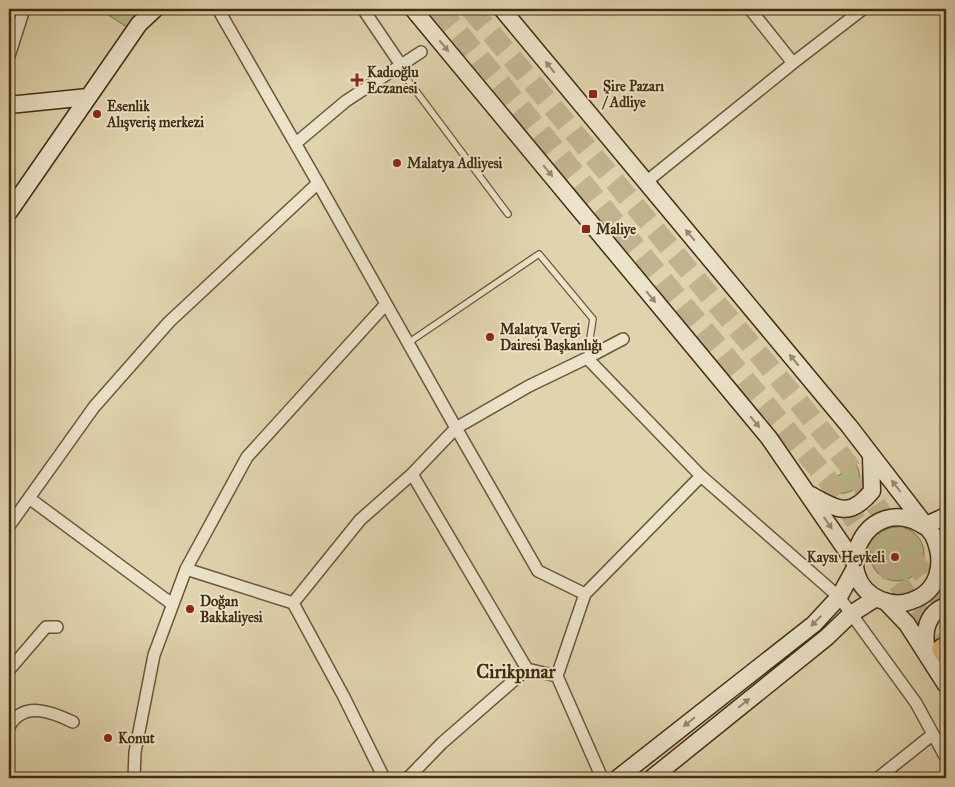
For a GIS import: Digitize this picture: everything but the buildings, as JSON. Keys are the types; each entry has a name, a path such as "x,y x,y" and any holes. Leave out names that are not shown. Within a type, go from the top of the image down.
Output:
{"main road":[{"path":"9,212 143,16 155,9"},
{"path":"413,9 769,438 855,566 860,580 939,653"},
{"path":"502,9 899,489 924,526 933,535 943,553 938,575 932,587 920,597 904,603 880,599 851,614 827,636 652,778"},
{"path":"9,105 88,97"},
{"path":"806,492 840,509 855,508 872,490 871,455"},
{"path":"618,778 814,624 839,597 855,566 860,540 868,529 881,521 902,517 924,526 946,516"},
{"path":"946,606 940,608 930,618 923,636 939,653 946,685"}],"street":[{"path":"9,56 24,9"},
{"path":"218,9 538,571 585,594"},
{"path":"363,9 399,66"},
{"path":"750,9 793,63"},
{"path":"646,182 863,9"},
{"path":"296,144 346,101 421,52"},
{"path":"9,526 94,407 169,322 318,183"},
{"path":"134,778 135,752 154,655 186,569 247,457 386,304"},
{"path":"293,602 360,520 412,474 456,428 529,386 623,339"},
{"path":"587,358 702,476 839,597 916,703 946,758"},
{"path":"412,474 527,669 556,676"},
{"path":"602,778 556,676 585,594 702,476"},
{"path":"30,498 172,604"},
{"path":"186,569 293,602 344,697 384,778"},
{"path":"9,670 46,627 57,627"},
{"path":"408,778 442,743 527,669"},
{"path":"9,727 21,715 40,709 52,711 73,722"},
{"path":"878,778 932,735"}],"lane":[{"path":"399,66 508,214"},
{"path":"408,343 539,254 593,319 587,358"}],"green space":[{"path":"99,9 141,9 127,27"},
{"path":"855,463 859,471 859,479 853,490 847,493 840,493 833,491 826,485"},
{"path":"892,527 902,527 912,531 920,539 924,554 920,569 912,577 902,581 892,581 882,577 874,569 870,559 870,549 874,539 882,531"}],"tunnel":[{"path":"439,9 828,480 943,649"},
{"path":"471,9 792,394 847,463 946,607"}],"place":[{"name":"Kadıoğlu Eczanesi","path":"357,80"},
{"name":"Şire Pazarı / Adliye","path":"593,94"},
{"name":"Esenlik Alışveriş merkezi","path":"97,114"},
{"name":"Malatya Adliyesi","path":"397,163"},
{"name":"Maliye","path":"586,229"},
{"name":"Malatya Vergi Dairesi Başkanlığı","path":"490,337"},
{"name":"Kaysı Heykeli","path":"895,557"},
{"name":"Doğan Bakkaliyesi","path":"190,609"},
{"name":"Konut","path":"108,738"}],"district":[{"name":"Cirikpınar","path":"516,671"}]}
